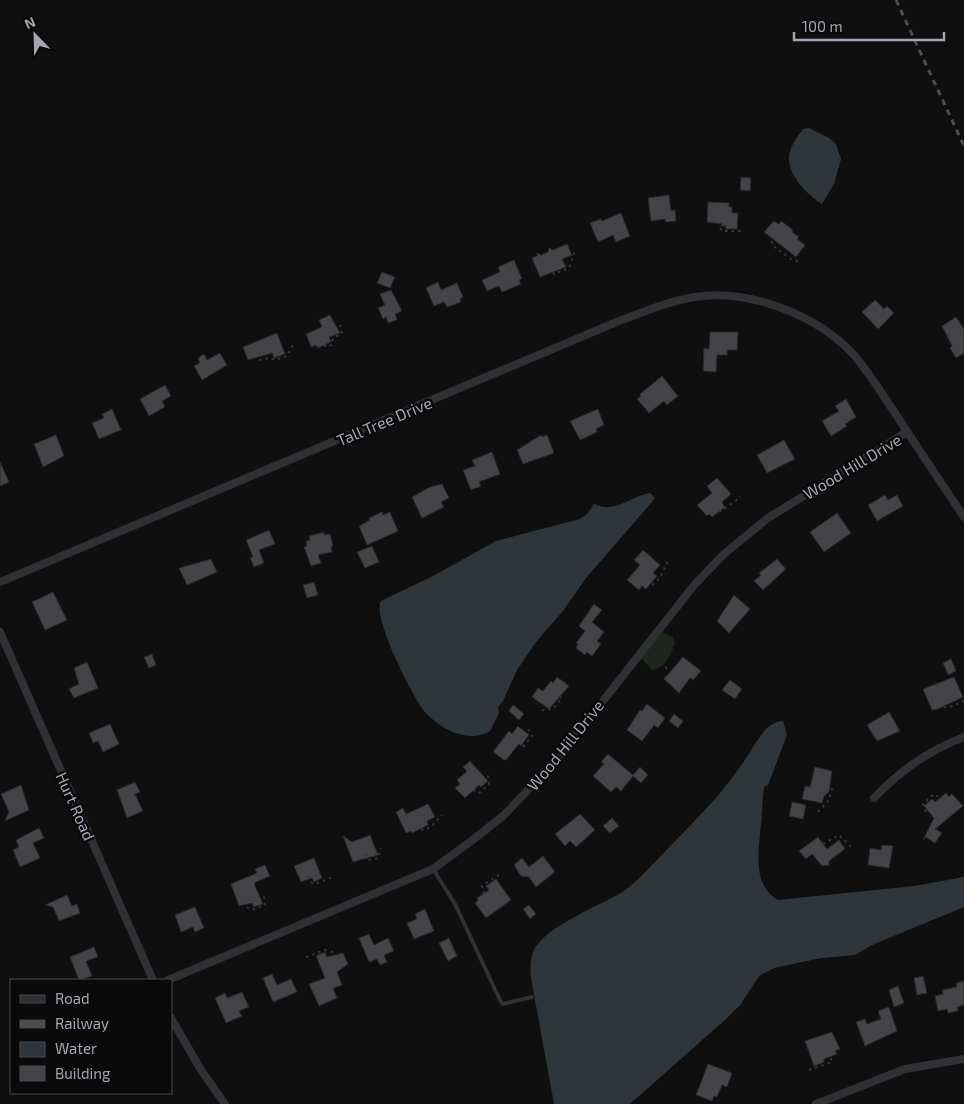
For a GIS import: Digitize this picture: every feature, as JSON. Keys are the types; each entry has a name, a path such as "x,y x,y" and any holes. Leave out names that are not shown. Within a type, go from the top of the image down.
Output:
{"street":[{"name":"Tall Tree Drive","path":"0,582 656,307 697,296 737,297 776,306 814,324 852,353 964,517"},
{"name":"Wood Hill Drive","path":"170,979 433,869 490,827 555,762 695,584 728,549 768,518 907,432"},
{"name":"Hurt Road","path":"0,632 153,979"},
{"path":"874,798 916,761 935,749 964,737"},
{"path":"172,1020 201,1070 225,1104"},
{"path":"816,1104 905,1069 964,1059"}],"lane":[{"path":"433,869 455,904 501,1002 503,1004 532,997"}],"path":[{"path":"720,228 722,231 743,231"},
{"path":"772,241 772,245 785,255 800,262"},
{"path":"553,272 554,274 569,268 575,251"},
{"path":"324,345 327,347 332,344 333,338 342,333 340,326"},
{"path":"258,360 270,358 275,360 287,356 293,345"},
{"path":"719,512 741,497"},
{"path":"652,585 659,579 668,561"},
{"path":"664,667 671,672"},
{"path":"542,710 553,709 562,698 560,697"},
{"path":"944,707 947,708 964,701"},
{"path":"523,747 532,736 527,727"},
{"path":"474,790 479,793 489,784 488,775"},
{"path":"818,812 829,800 833,785"},
{"path":"926,812 923,804 934,794 941,798"},
{"path":"421,829 430,827 442,815"},
{"path":"823,844 839,835 852,848"},
{"path":"365,854 369,860 378,858 381,848"},
{"path":"484,894 482,886 500,874"},
{"path":"308,876 312,883 315,884 333,877"},
{"path":"247,907 252,910 265,905 264,896"},
{"path":"306,957 325,950 333,952"},
{"path":"809,1070 832,1062 830,1056"}],"shaded area":[{"path":"661,632 673,637 675,643 670,656 664,664 652,670 641,658"}],"water":[{"path":"809,128 829,138 836,144 841,159 834,184 822,204 811,196 795,178 790,164 790,150 803,129"},
{"path":"650,493 655,498 652,502 586,578 563,611 536,642 517,670 503,701 498,707 499,713 490,731 482,735 473,736 455,733 439,724 425,712 403,674 387,639 382,622 381,601 433,576 496,541 580,519 588,513 594,504 605,507 614,506"},
{"path":"783,721 787,735 768,785 764,787 759,843 759,870 761,879 770,894 778,900 914,886 964,877 964,907 872,945 855,955 821,958 774,968 759,976 741,1004 726,1019 630,1104 554,1104 530,970 535,948 541,940 562,924 621,893 633,883 719,795 765,730 773,724"}],"building":[{"path":"741,177 751,178 750,191 740,190"},
{"path":"669,195 671,211 675,210 676,221 666,222 665,219 651,221 648,198"},
{"path":"708,202 729,203 729,207 732,207 732,213 738,213 737,229 726,229 726,226 721,226 722,224 707,222"},
{"path":"621,213 630,236 616,242 613,235 598,242 590,223 601,219 602,221"},
{"path":"774,221 779,224 781,221 793,230 792,232 799,237 797,239 805,245 796,257 764,232"},
{"path":"567,244 572,255 562,259 566,267 540,277 532,258 537,256 537,253 541,255 548,252 549,248 553,250"},
{"path":"514,260 522,279 519,280 521,284 502,292 499,286 487,291 482,280 500,272 498,267"},
{"path":"382,272 395,277 390,288 377,283"},
{"path":"438,282 441,290 457,283 463,297 460,299 461,302 447,307 444,302 434,306 426,288"},
{"path":"391,290 402,311 395,314 397,320 388,323 386,317 383,319 378,308 385,305 380,294"},
{"path":"875,300 884,309 887,306 894,313 878,329 862,312"},
{"path":"330,315 340,333 329,337 331,342 318,348 316,345 311,347 306,334 322,327 319,320"},
{"path":"956,317 964,329 964,353 956,358 942,326"},
{"path":"710,332 738,332 737,350 727,350 727,355 717,355 716,372 703,371 704,348 709,349"},
{"path":"277,333 285,354 274,358 272,353 248,360 243,347"},
{"path":"220,353 227,365 202,380 194,366 200,363 198,358 204,354 207,360"},
{"path":"662,376 678,396 667,405 664,401 649,413 637,399 641,396 640,394"},
{"path":"165,385 171,396 162,401 165,407 149,416 140,399"},
{"path":"846,399 856,417 845,424 847,426 831,436 822,421 839,411 835,406"},
{"path":"112,409 121,430 99,439 92,423 104,418 102,414"},
{"path":"598,409 604,425 596,429 597,432 580,440 570,421"},
{"path":"56,435 64,456 43,467 34,444"},
{"path":"541,435 542,437 547,435 554,453 523,464 517,450"},
{"path":"784,440 795,459 767,473 757,455"},
{"path":"492,452 500,474 479,482 481,486 471,490 463,470 475,466 472,460"},
{"path":"0,462 9,482 0,486"},
{"path":"717,478 731,494 722,502 725,507 712,517 709,514 707,516 697,505 712,493 707,486"},
{"path":"442,484 449,498 441,502 444,507 422,518 412,497 430,487"},
{"path":"885,495 888,500 897,495 903,506 877,521 868,505"},
{"path":"382,512 383,515 390,512 398,531 367,545 359,526 370,520 369,518"},
{"path":"837,513 851,533 824,552 810,532"},
{"path":"269,530 275,544 259,550 264,563 254,567 250,558 253,557 246,540"},
{"path":"324,532 324,535 330,534 333,546 331,547 332,552 318,555 321,563 311,566 304,547 307,546 306,541 310,540 309,536"},
{"path":"372,546 379,562 365,568 357,552"},
{"path":"643,550 660,565 653,573 657,576 646,589 642,586 639,590 627,580 640,565 634,560"},
{"path":"211,559 217,572 187,585 179,568"},
{"path":"777,559 786,569 763,590 754,581 761,575 759,573"},
{"path":"314,582 318,595 307,598 303,585"},
{"path":"53,592 67,620 45,630 32,602"},
{"path":"734,595 750,609 729,633 717,621"},
{"path":"594,604 602,610 592,622 604,632 597,641 601,644 592,656 587,652 585,655 576,648 578,644 576,643 585,631 579,626"},
{"path":"152,654 156,665 149,668 144,657"},
{"path":"683,657 701,671 693,680 690,678 679,693 664,679"},
{"path":"951,659 956,671 948,675 943,663"},
{"path":"87,662 98,688 74,698 69,689 79,684 74,668"},
{"path":"557,677 569,686 549,709 532,697 538,688 543,691"},
{"path":"954,677 963,697 932,710 923,689"},
{"path":"730,680 742,689 735,699 722,690"},
{"path":"647,704 665,718 658,728 654,725 642,741 627,730 640,710 642,711"},
{"path":"513,705 524,714 519,720 509,711"},
{"path":"889,712 900,731 877,741 867,725"},
{"path":"674,714 683,721 678,728 669,721"},
{"path":"110,724 119,744 103,752 98,741 93,743 89,733"},
{"path":"518,726 529,735 521,746 519,744 504,760 493,752 509,731 512,734"},
{"path":"608,754 633,775 640,767 648,775 641,783 633,776 621,791 616,787 611,792 593,776 604,764 601,762"},
{"path":"470,761 488,781 481,787 479,785 465,798 455,788 460,784 457,780 467,771 463,767"},
{"path":"815,767 832,771 829,792 824,796 822,803 802,799 805,786 810,787"},
{"path":"135,782 140,792 135,794 143,811 127,818 117,790"},
{"path":"21,785 29,810 5,821 9,812 1,794"},
{"path":"946,793 949,797 952,794 963,806 935,829 942,833 935,843 926,837 923,840 934,818 924,806 932,799 935,802"},
{"path":"792,802 806,805 803,819 789,816"},
{"path":"428,804 435,817 427,821 428,825 412,833 411,831 406,833 396,812 403,808 406,814"},
{"path":"580,814 595,830 576,847 570,841 565,846 555,834"},
{"path":"612,818 619,826 610,833 603,826"},
{"path":"39,828 44,838 33,843 40,858 20,867 13,850 19,847 16,840"},
{"path":"370,835 378,855 353,862 343,836 352,842"},
{"path":"818,837 827,849 839,840 845,849 829,861 829,865 822,866 812,854 806,859 799,851"},
{"path":"882,845 893,846 889,868 868,865 870,848 881,850"},
{"path":"543,856 555,872 536,887 529,877 521,876 514,865 522,858 529,867"},
{"path":"314,858 322,878 314,882 312,878 301,882 294,866"},
{"path":"265,865 270,876 254,883 263,904 254,907 252,903 239,906 231,884 257,873 255,869"},
{"path":"496,879 511,900 486,918 475,903 478,901 477,898 489,890 486,886"},
{"path":"67,895 72,906 77,904 80,913 59,921 53,907 45,905"},
{"path":"529,905 536,914 530,919 523,909"},
{"path":"195,907 204,928 195,932 193,927 181,932 175,915"},
{"path":"425,909 434,931 414,939 407,923 417,919 415,914"},
{"path":"369,934 374,945 388,938 394,951 384,955 387,962 380,965 377,959 369,962 359,938"},
{"path":"449,938 457,956 448,961 439,943"},
{"path":"94,947 98,957 86,961 92,976 79,979 70,957"},
{"path":"325,952 327,957 343,953 348,964 337,972 342,985 333,988 337,998 319,1006 309,984 325,978 316,956"},
{"path":"272,974 277,985 291,979 297,992 273,1002 263,978"},
{"path":"923,976 927,993 917,995 914,978"},
{"path":"964,981 964,1005 957,1007 958,1011 948,1013 947,1009 938,1011 935,996 943,994 942,990 957,987 956,983"},
{"path":"898,986 904,1003 894,1007 889,990"},
{"path":"242,992 249,1007 239,1011 242,1016 226,1023 215,998 225,993 227,998"},
{"path":"889,1007 897,1031 865,1046 856,1022 865,1019 867,1024 881,1019 878,1011"},
{"path":"832,1032 840,1049 835,1051 837,1054 824,1059 824,1062 814,1066 805,1041"},
{"path":"708,1064 732,1073 727,1087 722,1085 717,1097 714,1096 712,1101 696,1095"}],"railway":[{"path":"896,0 964,146"}]}
